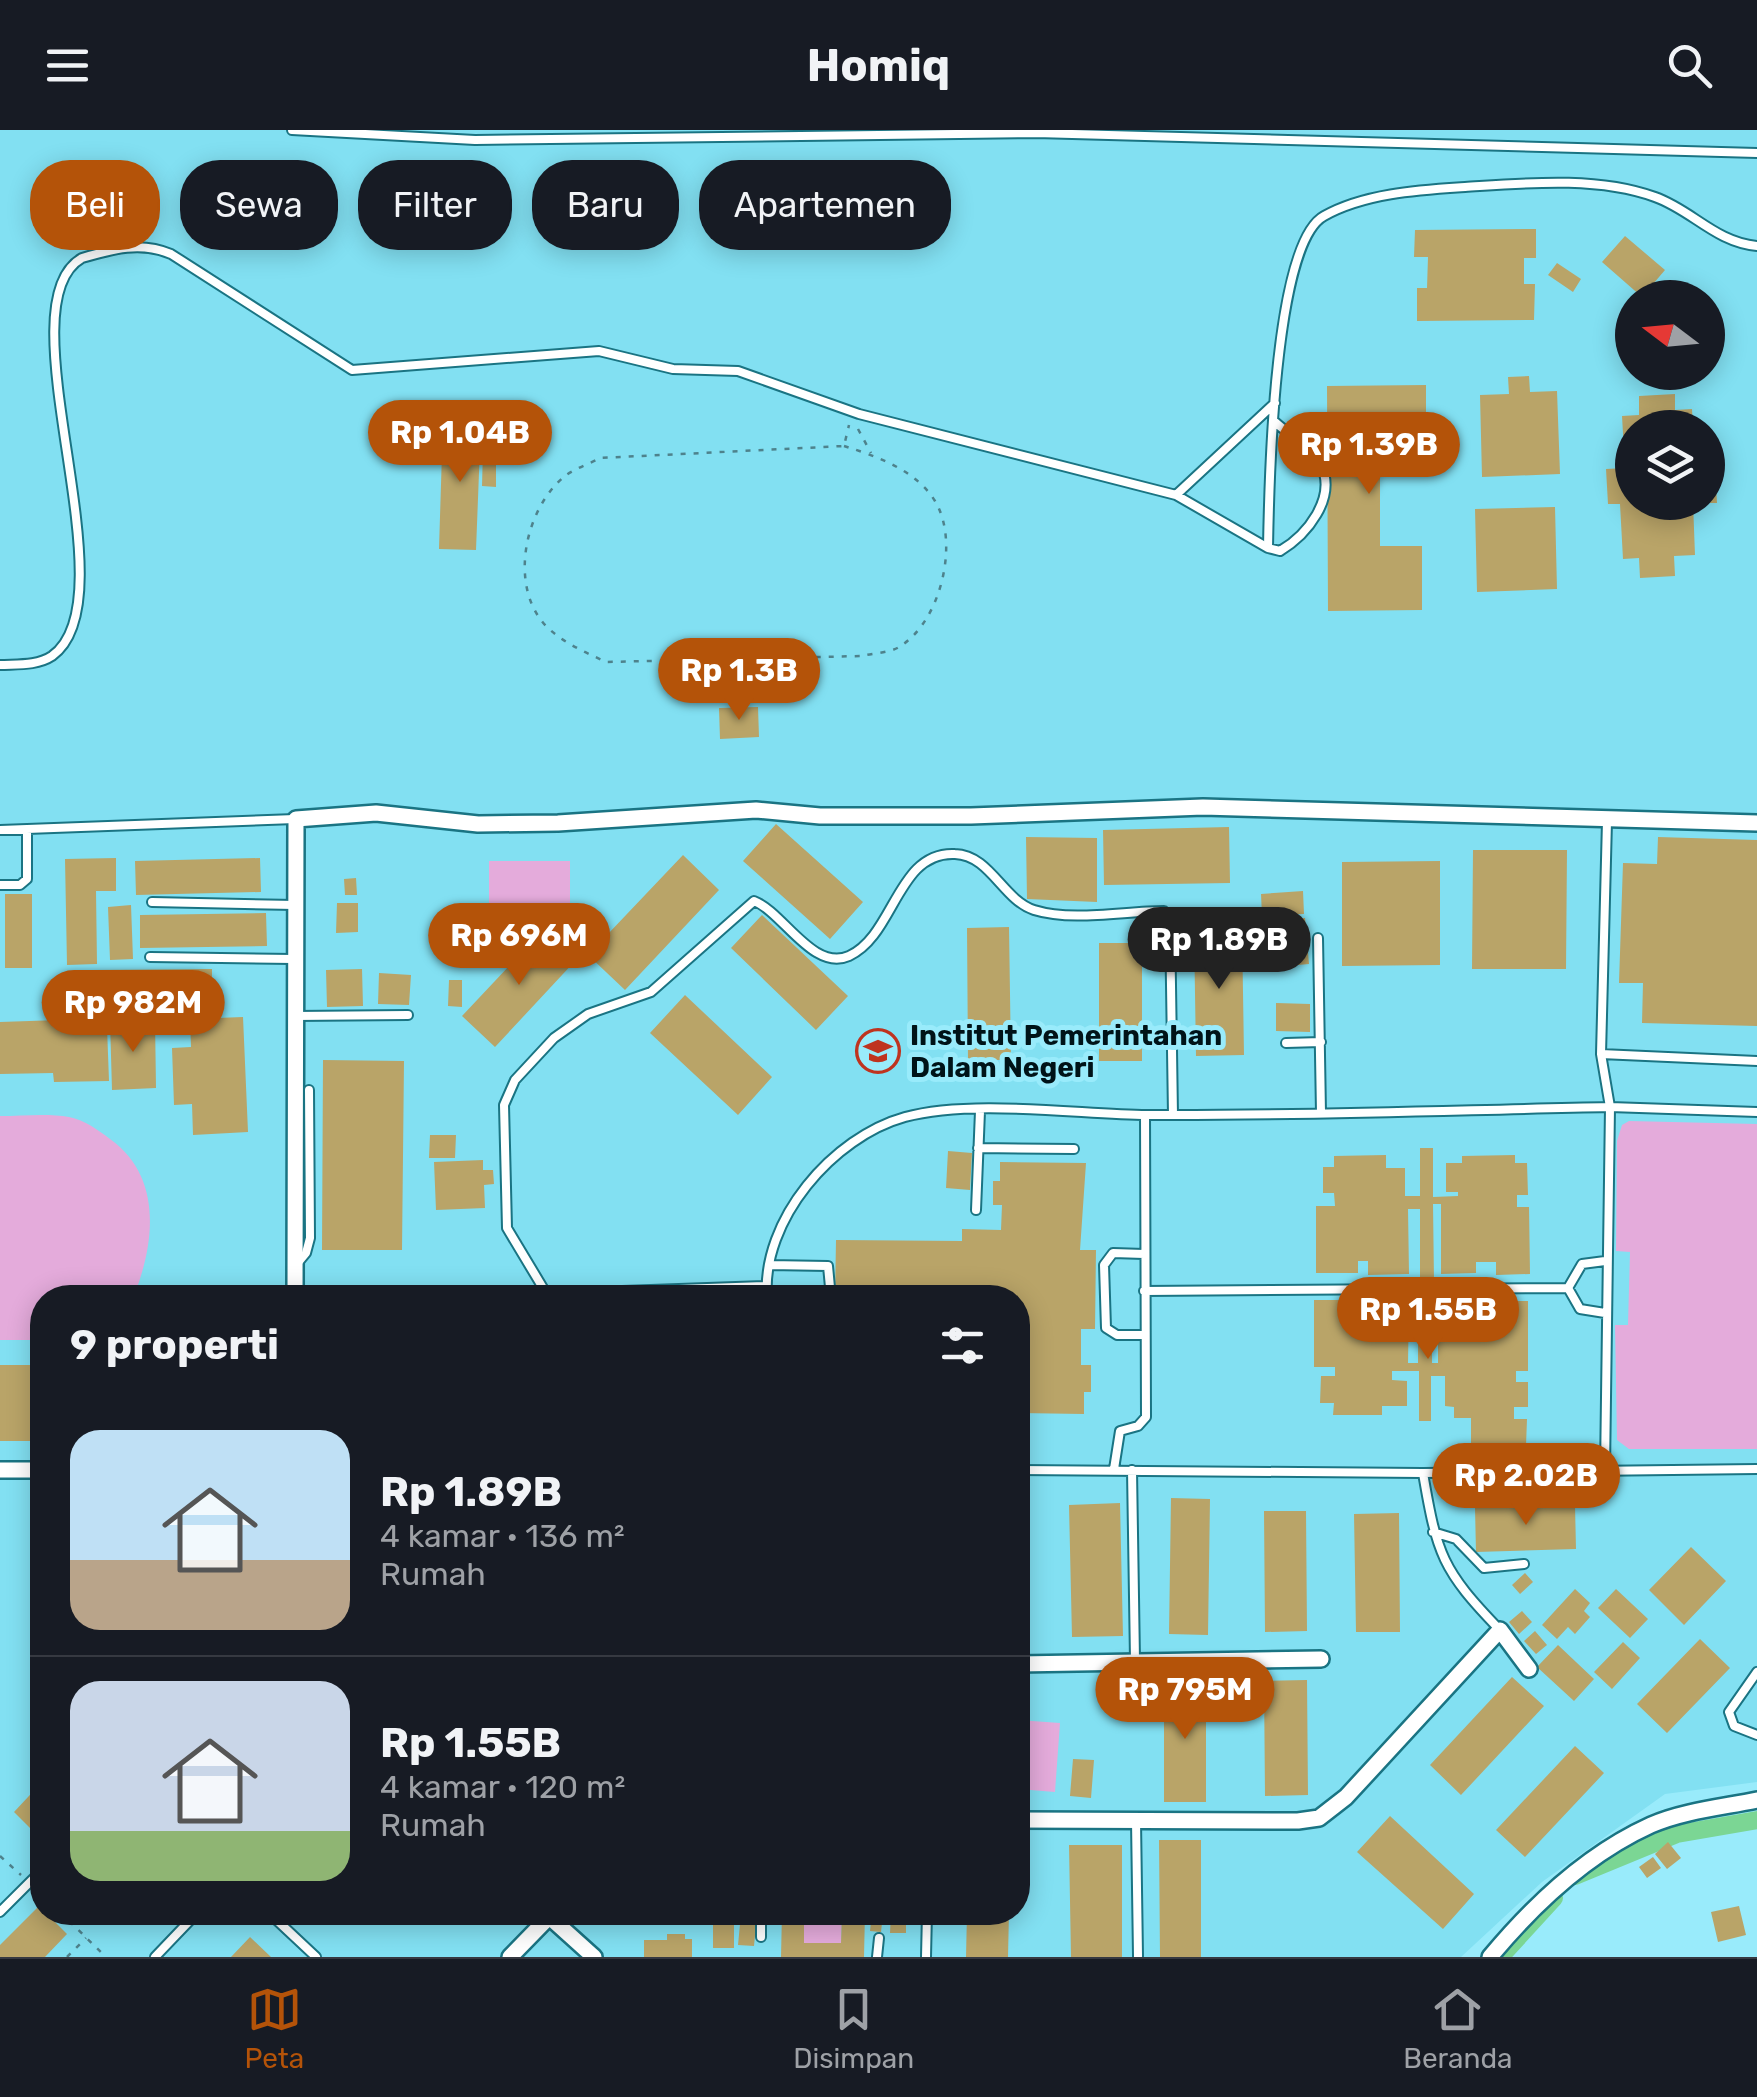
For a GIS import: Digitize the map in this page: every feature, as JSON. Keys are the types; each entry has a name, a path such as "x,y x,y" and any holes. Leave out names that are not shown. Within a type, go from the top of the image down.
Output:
{"street":[{"path":"295,1285 296,818 376,813 478,824 558,824 756,810 820,816 971,816 1204,807 1757,823"},
{"path":"0,1470 30,1470"},
{"path":"1030,1820 1319,1818 1346,1797 1500,1630 1529,1669"},
{"path":"1030,1664 1321,1659"},
{"path":"1490,1957 1540,1900 1606,1850 1653,1824 1757,1800"},
{"path":"510,1957 537,1925"},
{"path":"557,1925 594,1957"}],"lane":[{"path":"292,130 475,140 1036,133 1757,153"},
{"path":"1268,548 1284,322 1298,249 1322,217 1364,202 1419,190 1534,182 1592,186 1656,197 1720,235 1757,246"},
{"path":"55,273 67,263 101,253 154,246 253,304 352,370 618,352 673,368 738,371 859,414 1176,495 1268,548 1280,551 1297,541 1324,497 1320,462 1275,422"},
{"path":"1176,495 1276,402"},
{"path":"0,665 41,662 55,654 72,621 68,581"},
{"path":"0,830 296,818"},
{"path":"1605,1470 1604,1312 1610,1107 1601,1054 1607,821"},
{"path":"0,886 20,885 27,878 27,830"},
{"path":"541,1285 506,1228 504,1105 509,1090 554,1038 588,1014 651,992 754,901 765,905 806,945 831,957 848,957 868,940 920,865 951,853 977,861 1036,911 1164,912 1170,920 1173,1115"},
{"path":"152,902 295,904"},
{"path":"1318,938 1321,1113"},
{"path":"150,958 293,959"},
{"path":"294,1016 408,1015"},
{"path":"1286,1042 1321,1042"},
{"path":"1601,1054 1757,1060"},
{"path":"296,1265 306,1253 310,1238 309,1090"},
{"path":"766,1285 769,1265 789,1211 832,1158 867,1132 906,1116 980,1111 1173,1115 1610,1107 1757,1112"},
{"path":"976,1210 980,1111"},
{"path":"1114,1469 1120,1431 1138,1426 1146,1417 1145,1115"},
{"path":"978,1148 1074,1149"},
{"path":"1143,1335 1117,1335 1106,1328 1104,1265 1112,1253 1144,1254"},
{"path":"1568,1288 1582,1264 1605,1261"},
{"path":"769,1265 828,1266 829,1285"},
{"path":"1144,1291 1568,1288"},
{"path":"1568,1288 1580,1309 1604,1312"},
{"path":"1030,1470 1423,1473 1757,1469"},
{"path":"1132,1470 1135,1660"},
{"path":"1423,1473 1438,1553 1455,1583 1500,1630"},
{"path":"1433,1532 1456,1539 1484,1568 1524,1564"},
{"path":"1757,1672 1729,1712 1734,1726 1757,1735"},
{"path":"1136,1821 1138,1956"},
{"path":"0,1912 30,1882"},
{"path":"155,1957 186,1925"},
{"path":"282,1925 316,1957"},
{"path":"761,1925 761,1937"},
{"path":"926,1957 927,1925"},
{"path":"877,1957 879,1938"}],"path":[{"path":"844,446 852,416 872,454"},
{"path":"844,446 872,454 902,470 935,500 947,535 940,584 926,617 899,648 862,656 606,662 571,646 543,623 528,591 524,556 535,513 564,476 600,458 844,446"},
{"path":"73,1925 106,1957"},
{"path":"67,1957 86,1938"}],"shaded area":[{"name":"Institut Pemerintahan Dalam Negeri","path":"0,130 1757,130 1757,1782 1665,1794 1542,1882 1461,1957 0,1957"},
{"path":"489,861 570,861 570,918 489,918"},
{"path":"0,1116 75,1118 110,1139 139,1171 150,1210 142,1273 138,1285 30,1285 30,1340 0,1340"},
{"path":"1629,1121 1757,1124 1757,1449 1629,1449 1617,1440 1615,1325 1628,1325 1630,1252 1616,1251 1617,1141 1622,1125"},
{"path":"1030,1721 1060,1723 1055,1792 1030,1790"},
{"path":"804,1925 842,1925 841,1943 804,1943"}],"building":[{"path":"1536,229 1536,258 1524,258 1524,284 1535,284 1534,320 1417,321 1417,288 1427,288 1428,257 1414,257 1415,230"},
{"path":"1625,236 1665,270 1656,280 1623,280 1602,262"},
{"path":"1557,263 1581,279 1573,292 1548,275"},
{"path":"1529,376 1530,392 1557,391 1560,474 1482,477 1480,395 1509,394 1508,377"},
{"path":"1426,385 1426,449 1380,449 1380,546 1422,546 1422,610 1328,611 1327,386"},
{"path":"1675,394 1675,410 1639,410 1639,396"},
{"path":"443,420 481,421 476,550 439,549"},
{"path":"483,449 496,449 496,487 482,486"},
{"path":"1606,469 1615,469 1615,504 1608,504"},
{"path":"1555,507 1557,589 1477,592 1475,509"},
{"path":"1621,520 1694,520 1695,555 1674,556 1675,576 1640,578 1639,558 1623,559"},
{"path":"758,707 759,737 720,739 719,708"},
{"path":"776,824 863,902 830,939 743,861"},
{"path":"1229,827 1230,883 1104,885 1103,830"},
{"path":"1026,837 1097,838 1097,902 1027,899"},
{"path":"1658,837 1757,840 1757,1026 1642,1023 1643,983 1619,983 1623,863 1657,864"},
{"path":"1473,850 1567,850 1566,969 1472,969"},
{"path":"683,855 719,890 625,990 588,955"},
{"path":"116,858 116,891 96,891 97,964 67,965 65,859"},
{"path":"260,858 261,892 136,895 135,861"},
{"path":"1440,861 1440,965 1342,966 1342,862"},
{"path":"356,878 357,895 345,895 344,879"},
{"path":"1303,891 1304,914 1262,916 1261,894"},
{"path":"5,894 32,894 32,968 5,968"},
{"path":"337,903 358,903 358,932 336,933"},
{"path":"131,905 133,959 110,960 108,907"},
{"path":"266,913 267,946 140,948 140,915"},
{"path":"762,915 848,996 816,1030 731,948"},
{"path":"1164,916 1165,934 1147,935 1147,917"},
{"path":"1305,918 1309,964 1263,968 1260,921"},
{"path":"1009,927 1011,1060 968,1060 967,928"},
{"path":"467,928 488,928 489,965 467,965"},
{"path":"544,929 576,960 495,1047 462,1016"},
{"path":"1242,929 1244,1055 1196,1056 1194,930"},
{"path":"1099,943 1142,943 1142,1061 1099,1061"},
{"path":"212,969 212,1005 93,1006 93,970"},
{"path":"362,969 363,1006 327,1007 326,970"},
{"path":"379,973 411,975 409,1005 378,1004"},
{"path":"449,980 462,980 462,1007 448,1006"},
{"path":"685,995 772,1077 738,1115 650,1033"},
{"path":"1276,1003 1310,1004 1310,1032 1276,1031"},
{"path":"243,1017 248,1132 193,1135 192,1104 174,1105 172,1048 191,1047 190,1019"},
{"path":"59,1020 59,1028 107,1027 109,1081 54,1082 53,1073 0,1074 0,1022"},
{"path":"155,1020 156,1088 112,1090 110,1021"},
{"path":"323,1060 404,1061 402,1250 322,1250"},
{"path":"430,1135 456,1135 455,1158 429,1158"},
{"path":"1420,1148 1433,1148 1433,1197 1458,1196 1458,1192 1446,1192 1446,1163 1462,1163 1462,1156 1515,1155 1515,1163 1527,1163 1528,1195 1517,1195 1517,1207 1529,1207 1530,1274 1496,1275 1496,1262 1476,1262 1476,1273 1441,1274 1441,1204 1433,1204 1434,1281 1420,1281 1420,1209 1408,1209 1409,1274 1368,1275 1368,1261 1358,1261 1358,1273 1316,1273 1316,1206 1335,1206 1334,1193 1323,1193 1323,1167 1334,1167 1334,1156 1386,1155 1386,1168 1405,1168 1405,1196 1420,1196"},
{"path":"948,1151 972,1153 970,1190 946,1188"},
{"path":"483,1160 483,1170 493,1170 494,1184 484,1185 485,1208 436,1210 434,1162"},
{"path":"1000,1162 1086,1163 1080,1250 1096,1250 1095,1329 1081,1329 1081,1365 1091,1365 1091,1392 1084,1392 1084,1414 1030,1413 1030,1285 835,1285 836,1240 962,1241 962,1229 1001,1230 1002,1205 993,1205 993,1181 1000,1181"},
{"path":"1432,1293 1432,1363 1438,1363 1438,1302 1474,1302 1474,1313 1492,1313 1492,1301 1528,1301 1528,1371 1516,1371 1516,1382 1528,1382 1528,1407 1514,1407 1514,1419 1527,1419 1526,1446 1471,1446 1471,1418 1454,1418 1454,1407 1445,1406 1445,1376 1431,1376 1431,1421 1419,1421 1419,1371 1392,1371 1392,1380 1407,1381 1407,1406 1382,1406 1382,1415 1333,1415 1334,1403 1320,1403 1321,1376 1335,1376 1335,1367 1314,1367 1314,1300 1351,1300 1351,1313 1366,1313 1366,1303 1409,1302 1408,1363 1418,1363 1418,1294"},
{"path":"0,1365 30,1365 30,1441 0,1441"},
{"path":"1171,1498 1210,1499 1208,1635 1169,1634"},
{"path":"1120,1503 1123,1636 1072,1637 1069,1505"},
{"path":"1575,1505 1576,1549 1476,1552 1475,1508"},
{"path":"1264,1511 1306,1511 1307,1631 1265,1632"},
{"path":"1399,1513 1400,1632 1356,1632 1354,1514"},
{"path":"1691,1547 1726,1581 1684,1625 1649,1590"},
{"path":"1525,1573 1533,1582 1520,1594 1512,1585"},
{"path":"1575,1589 1590,1603 1584,1611 1590,1617 1575,1634 1568,1627 1557,1639 1542,1625"},
{"path":"1616,1589 1648,1619 1630,1638 1598,1608"},
{"path":"1522,1611 1532,1622 1519,1634 1509,1622"},
{"path":"1535,1631 1547,1645 1536,1654 1524,1641"},
{"path":"1700,1639 1730,1668 1667,1733 1637,1704"},
{"path":"1623,1642 1640,1658 1612,1689 1594,1672"},
{"path":"1558,1645 1594,1679 1574,1701 1537,1667"},
{"path":"1512,1677 1544,1706 1461,1795 1430,1765"},
{"path":"1307,1680 1308,1795 1265,1796 1264,1681"},
{"path":"1206,1681 1206,1802 1164,1802 1164,1682"},
{"path":"1575,1746 1604,1773 1525,1857 1496,1830"},
{"path":"1073,1759 1094,1760 1091,1798 1070,1796"},
{"path":"30,1795 30,1828 14,1812"},
{"path":"1390,1816 1474,1894 1443,1929 1357,1852"},
{"path":"1159,1840 1201,1840 1201,1957 1160,1957"},
{"path":"1668,1842 1681,1858 1667,1869 1655,1854"},
{"path":"1069,1845 1122,1845 1122,1957 1071,1957"},
{"path":"1653,1857 1661,1868 1647,1878 1639,1867"},
{"path":"1739,1906 1746,1935 1718,1942 1711,1912"},
{"path":"30,1915 30,1925 58,1925 67,1934 45,1957 0,1957 0,1945"},
{"path":"713,1925 734,1925 734,1948 713,1948"},
{"path":"740,1925 756,1925 754,1946 738,1945"},
{"path":"782,1925 804,1925 804,1943 841,1943 842,1925 865,1925 864,1957 781,1957"},
{"path":"871,1925 882,1925 881,1932 870,1931"},
{"path":"890,1925 906,1925 906,1933 890,1933"},
{"path":"967,1925 1009,1925 1008,1957 966,1957"},
{"path":"667,1934 685,1934 685,1939 692,1939 692,1957 644,1957 644,1940 667,1940"},
{"path":"250,1937 271,1957 231,1957"}],"waterway":[{"path":"1575,1876 1677,1834 1757,1820"},
{"path":"1500,1957 1554,1898"}],"place":[{"name":"Institut Pemerintahan Dalam Negeri","path":"878,1051"}]}
